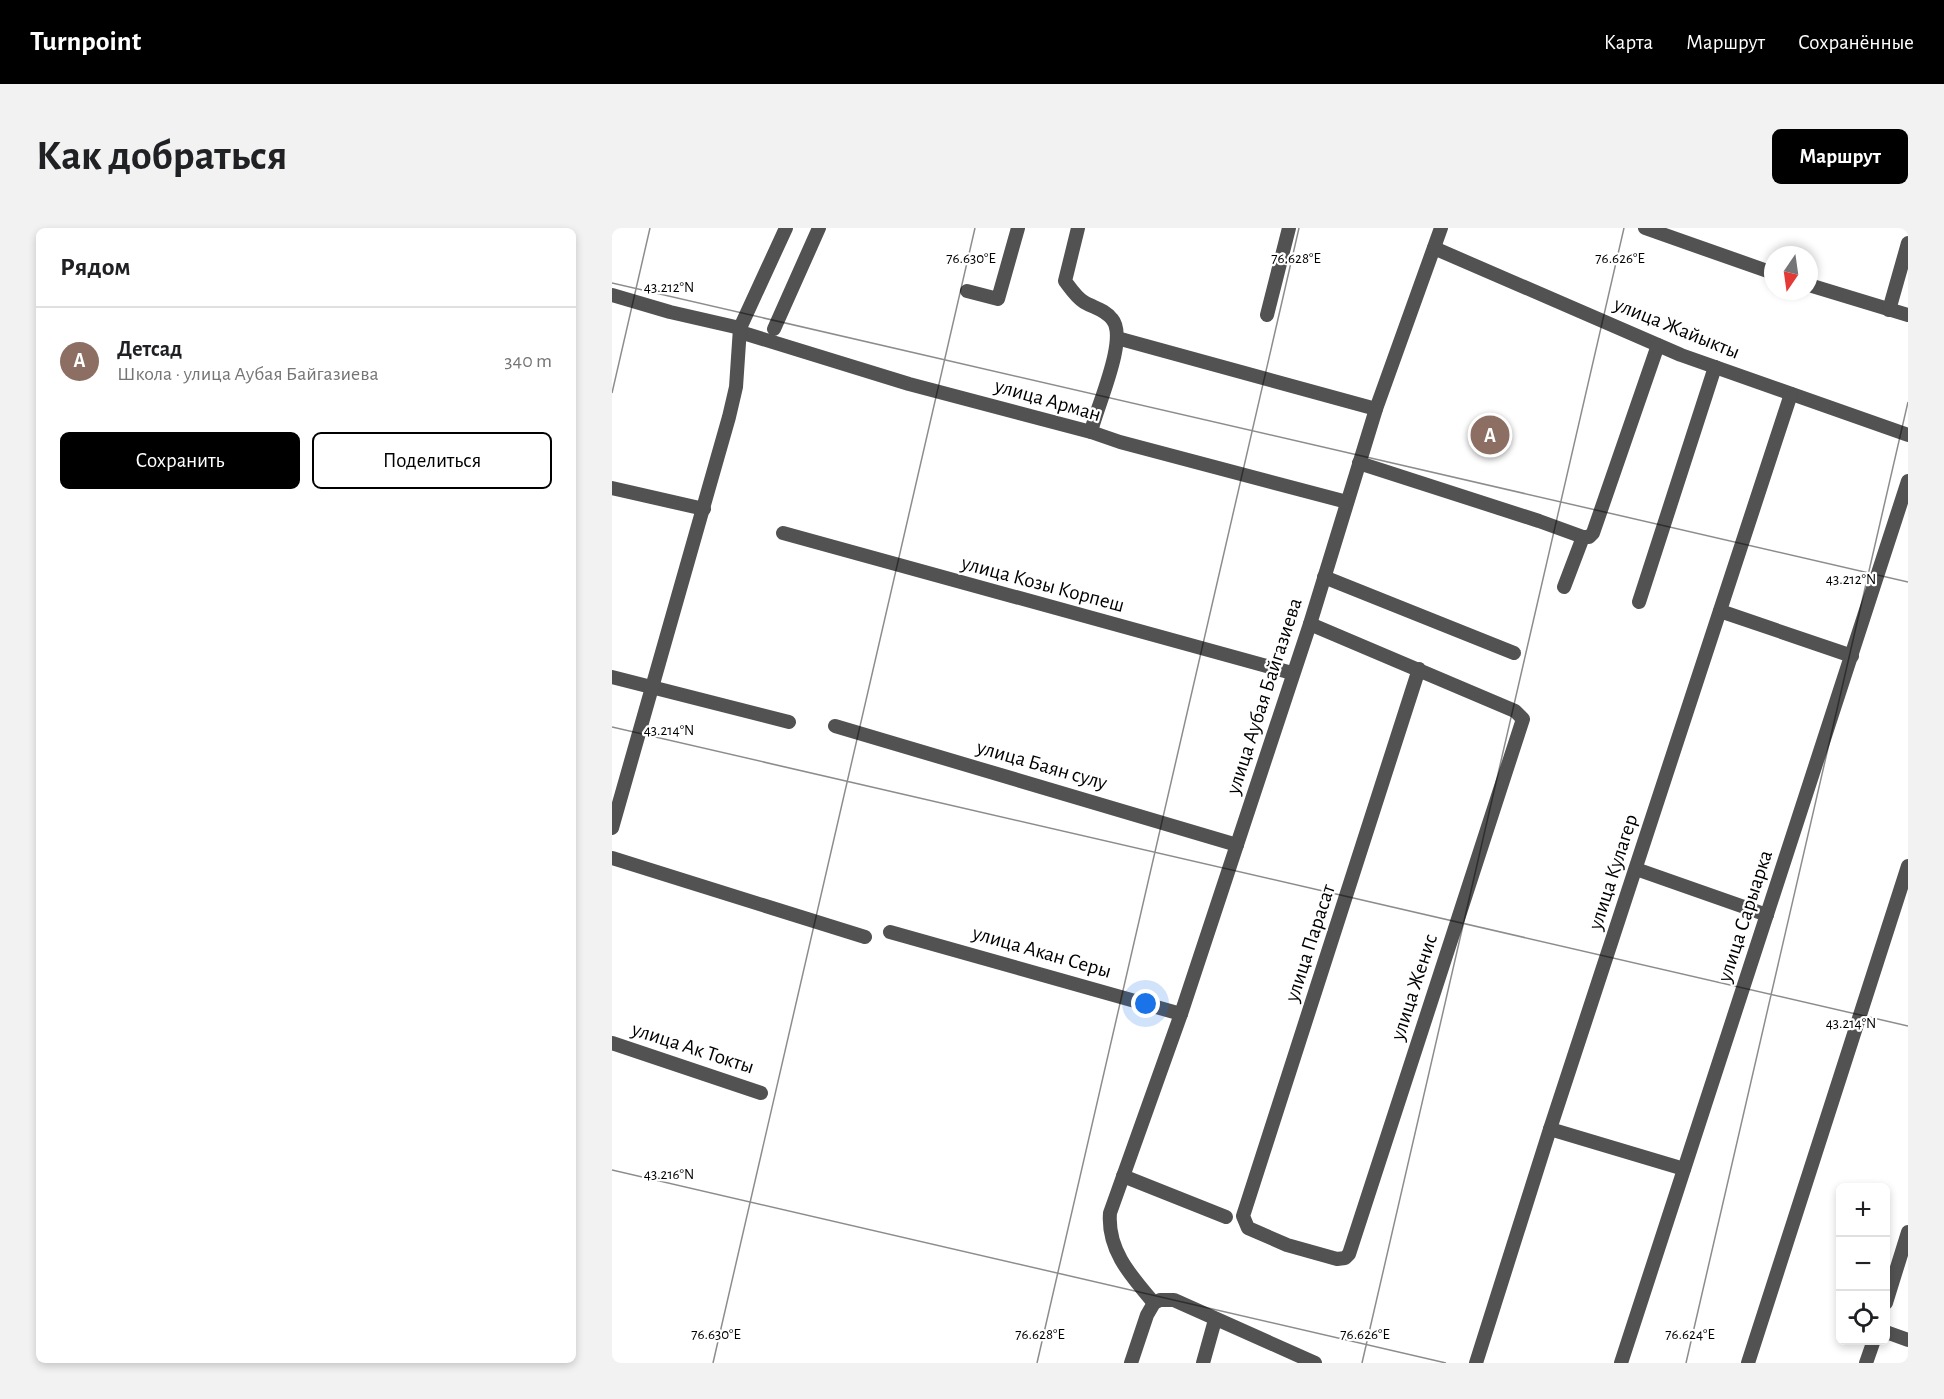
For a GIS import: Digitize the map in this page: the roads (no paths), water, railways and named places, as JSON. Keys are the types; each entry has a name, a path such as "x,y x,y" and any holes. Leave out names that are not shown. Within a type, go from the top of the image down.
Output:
{"street":[{"path":"612,828 704,509 736,387 740,330 786,228"},
{"path":"774,328 819,228"},
{"path":"967,291 998,299 1018,228"},
{"path":"1078,228 1065,281 1081,300 1101,309 1115,322 1117,338 1111,373 1091,432"},
{"path":"1267,315 1289,228"},
{"name":"улица Аубая Байгазиева","path":"1154,1303 1128,1270 1110,1238 1110,1213 1181,1014 1237,845 1310,624 1376,409 1441,228"},
{"path":"1645,228 1764,270"},
{"path":"1889,310 1908,243"},
{"name":"улица Жайыкты","path":"1434,248 1658,345 1908,435"},
{"path":"1818,288 1908,315"},
{"name":"улица Арман","path":"612,295 740,330 909,384 1347,502"},
{"path":"1117,338 1376,409"},
{"path":"1359,463 1583,537 1589,537 1593,533 1658,345"},
{"path":"1639,602 1714,367"},
{"name":"улица Кулагер","path":"1476,1363 1550,1129 1791,394"},
{"name":"улица Сарыарка","path":"1621,1363 1908,481"},
{"path":"612,488 704,509"},
{"name":"улица Козы Корпеш","path":"783,533 1292,673"},
{"path":"1564,587 1583,537"},
{"path":"1324,577 1514,653"},
{"path":"1720,611 1852,656"},
{"path":"1310,624 1419,669"},
{"name":"улица Женис","path":"1337,1259 1345,1258 1349,1254 1523,719 1515,711 1419,669"},
{"name":"улица Парасат","path":"1337,1259 1287,1245 1248,1228 1243,1216 1284,1095 1419,669"},
{"path":"612,677 789,722"},
{"name":"улица Баян сулу","path":"835,726 1237,845"},
{"path":"612,858 865,937"},
{"path":"1748,1363 1908,866"},
{"path":"1636,869 1767,915"},
{"name":"улица Акан Серы","path":"890,932 1181,1014"},
{"name":"улица Ак Токты","path":"612,1043 761,1093"},
{"path":"1550,1129 1684,1169"},
{"path":"1123,1176 1226,1217"},
{"path":"1890,1291 1907,1238"},
{"path":"1131,1363 1147,1315 1154,1303 1160,1300 1174,1300 1286,1356 1315,1363"},
{"path":"1203,1363 1215,1320"},
{"path":"1890,1333 1908,1340"},
{"path":"1866,1363 1873,1345"}],"place":[{"name":"Детсад","path":"1490,435"}]}
